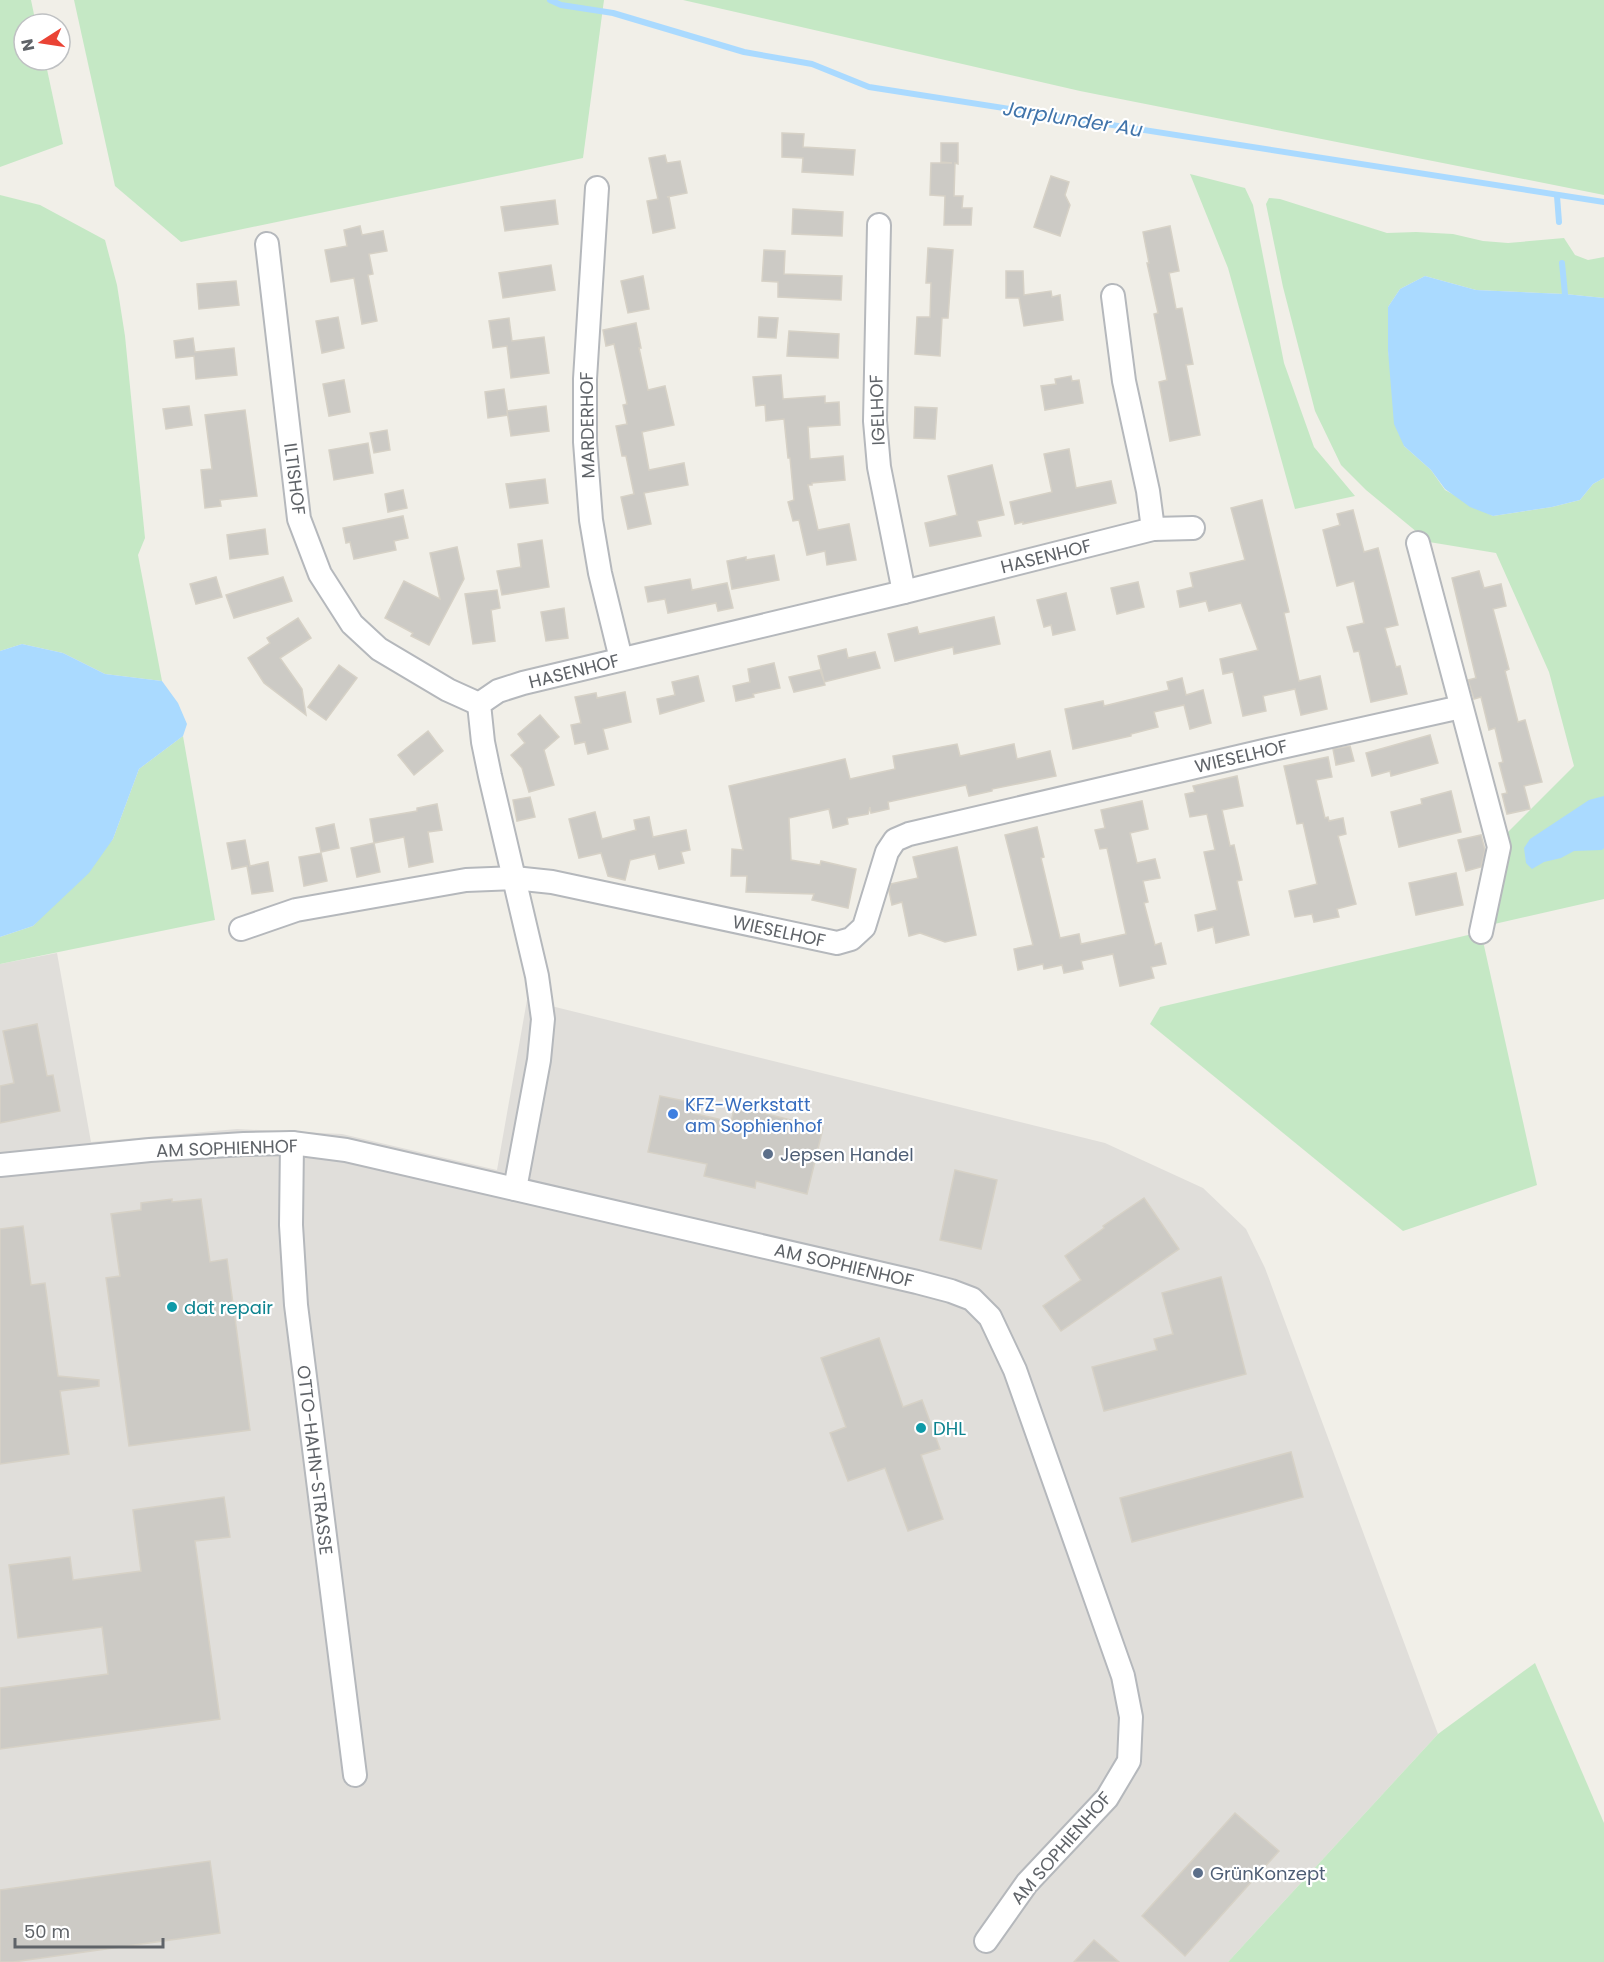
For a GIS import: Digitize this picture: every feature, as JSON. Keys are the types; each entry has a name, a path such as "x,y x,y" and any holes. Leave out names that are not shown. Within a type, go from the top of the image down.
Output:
{"street":[{"name":"MARDERHOF","path":"597,188 585,380 585,442 591,520 600,573 621,659"},
{"name":"IGELHOF","path":"879,225 875,421 879,467 904,592"},
{"name":"ILTISHOF","path":"267,244 299,519 320,574 352,624 379,650 448,690 479,704"},
{"path":"1113,296 1124,381 1148,491 1153,529"},
{"name":"HASENHOF","path":"479,704 498,691 523,683 904,592 1153,529 1193,528"},
{"path":"1418,543 1499,847 1481,932"},
{"path":"479,704 490,776 537,976 543,1019 539,1060 515,1189"},
{"name":"WIESELHOF","path":"240,929 296,910 466,880 514,878 552,882 837,943 851,939 864,927 887,852 895,840 909,834 1461,707"},
{"name":"AM SOPHIENHOF","path":"0,1165 150,1150 244,1144 292,1143 346,1150 951,1291 972,1299 990,1317 1015,1370 1123,1676 1131,1717 1129,1761 1107,1798 1028,1883 986,1941"},
{"name":"OTTO-HAHN-STRASSE","path":"292,1143 291,1225 296,1305 355,1775"}],"shaded area":[{"path":"57,953 91,1142 237,1129 342,1134 497,1170 527,1000 1105,1143 1203,1188 1246,1229 1265,1268 1438,1734 1228,1962 0,1962 0,964"}],"green space":[{"path":"0,0 31,0 34,12 12,12 12,72 48,72 63,144 0,167"},
{"path":"74,0 604,0 583,158 181,242 115,186"},
{"path":"683,0 1604,0 1604,195 1080,91"},
{"path":"1190,174 1245,188 1253,205 1284,363 1314,447 1355,496 1295,509 1228,268"},
{"path":"0,195 40,205 105,240 117,285 125,336 145,538 138,555 162,681 105,674 63,653 22,644 0,651"},
{"path":"1269,198 1280,199 1387,233 1453,234 1483,241 1508,243 1564,238 1575,255 1588,260 1604,257 1604,298 1476,290 1425,276 1400,289 1388,307 1388,351 1404,446 1431,470 1445,490 1493,516 1552,507 1580,500 1593,484 1604,478 1604,899 1490,925 1507,833 1574,766 1549,672 1496,553 1429,542 1366,490 1341,465 1315,411 1283,287 1266,204"},
{"path":"183,736 215,920 0,964 0,937 33,926 113,839 139,769"},
{"path":"1481,932 1537,1185 1403,1231 1150,1024 1160,1007"},
{"path":"1535,1663 1604,1823 1604,1962 1228,1962 1438,1734"}],"water":[{"path":"1425,276 1476,290 1604,298 1604,478 1593,484 1580,500 1552,507 1493,516 1470,507 1445,489 1431,470 1404,446 1394,424 1388,351 1388,307 1400,289"},
{"path":"22,644 63,653 105,674 162,681 178,703 187,724 183,736 139,769 113,839 89,873 33,926 0,937 0,651"},
{"path":"1604,796 1604,848 1602,850 1574,851 1532,869 1526,863 1524,848 1530,839 1589,800"}],"building":[{"path":"782,133 804,134 803,147 855,150 853,175 802,172 803,158 782,157"},
{"path":"941,143 958,143 954,196 963,196 962,208 972,208 971,225 944,225 945,196 930,195 931,163 952,163 941,162"},
{"path":"665,155 667,163 680,161 687,193 667,197 669,197 675,228 653,233 647,201 658,199 649,158"},
{"path":"1051,176 1069,182 1065,195 1070,205 1060,236 1034,227"},
{"path":"555,200 558,224 505,231 501,207"},
{"path":"793,209 843,212 842,236 792,234"},
{"path":"360,226 362,235 383,231 387,251 369,254 373,274 368,275 377,321 362,324 354,278 331,282 325,250 347,246 344,230"},
{"path":"1170,226 1179,271 1169,273 1176,309 1182,308 1193,364 1186,365 1200,435 1170,441 1159,382 1167,380 1154,314 1158,313 1143,232"},
{"path":"928,248 953,250 948,318 942,318 940,356 915,354 917,317 930,317 931,283 926,283"},
{"path":"764,250 785,251 784,274 842,276 841,300 778,297 778,282 762,281"},
{"path":"551,265 555,290 503,298 499,273"},
{"path":"1006,271 1023,271 1024,295 1051,291 1052,297 1060,295 1063,320 1024,326 1019,298 1006,298"},
{"path":"643,276 649,309 628,313 621,281"},
{"path":"236,281 239,305 199,309 197,284"},
{"path":"338,317 344,348 322,353 316,321"},
{"path":"759,317 778,318 776,338 758,337"},
{"path":"509,318 512,341 544,337 549,373 511,378 507,346 493,348 489,321"},
{"path":"636,323 648,390 665,386 674,425 642,432 649,470 684,463 688,485 644,493 651,524 628,529 621,497 634,494 626,456 622,456 616,426 627,424 623,405 627,404 614,344 606,346 603,330"},
{"path":"789,331 839,334 838,358 787,356"},
{"path":"193,338 195,352 234,348 237,375 196,379 194,356 176,358 174,341"},
{"path":"781,375 783,399 825,396 825,403 839,402 840,425 808,427 810,459 843,456 845,480 808,485 818,530 849,524 856,560 827,565 825,551 807,555 799,520 793,521 788,502 794,500 784,419 766,421 765,405 756,406 753,377"},
{"path":"1071,376 1072,381 1079,380 1083,403 1045,410 1041,386 1056,384 1055,379"},
{"path":"344,380 350,412 329,416 323,384"},
{"path":"504,389 508,415 488,418 485,392"},
{"path":"189,406 192,425 166,429 163,409"},
{"path":"546,406 549,431 511,436 507,411"},
{"path":"915,407 937,408 935,439 914,438"},
{"path":"245,410 257,496 220,500 221,506 205,508 201,470 212,469 205,415"},
{"path":"387,430 390,450 374,453 370,433"},
{"path":"368,443 373,473 334,480 329,450"},
{"path":"1069,449 1076,488 1111,481 1116,503 1015,524 1010,502 1052,492 1044,454"},
{"path":"992,465 1004,515 977,521 981,536 930,546 925,523 957,515 948,476"},
{"path":"545,479 548,503 510,508 506,484"},
{"path":"403,490 407,508 388,512 385,494"},
{"path":"1262,500 1289,612 1284,613 1299,681 1320,676 1327,709 1301,715 1295,689 1263,696 1266,711 1243,716 1233,672 1223,674 1220,659 1258,650 1241,603 1209,611 1206,601 1180,607 1177,591 1193,587 1190,573 1245,560 1231,508"},
{"path":"1353,510 1364,552 1378,548 1398,625 1385,628 1396,667 1400,666 1407,694 1371,702 1359,651 1354,652 1347,627 1364,623 1354,581 1337,586 1323,530 1340,525 1337,514"},
{"path":"403,516 408,538 394,541 396,550 354,559 350,542 346,543 343,528"},
{"path":"265,529 268,554 230,559 227,535"},
{"path":"542,540 549,587 502,595 497,571 521,567 518,544"},
{"path":"457,547 464,579 429,645 411,636 413,633 385,618 404,581 440,599 430,553"},
{"path":"774,555 779,580 732,589 727,561"},
{"path":"1479,571 1484,588 1501,584 1506,606 1493,609 1509,669 1505,671 1518,722 1525,720 1542,782 1524,786 1530,809 1507,814 1502,794 1507,793 1499,763 1503,762 1495,728 1489,730 1481,697 1474,699 1468,680 1476,678 1452,578"},
{"path":"216,577 222,597 196,604 190,584"},
{"path":"283,577 292,601 234,618 226,595"},
{"path":"690,579 692,590 727,583 733,608 718,611 716,603 668,613 665,599 648,602 645,587"},
{"path":"1138,582 1144,607 1117,614 1111,588"},
{"path":"497,590 500,608 491,610 495,641 473,644 465,594"},
{"path":"1066,593 1075,630 1053,635 1051,625 1044,627 1037,600"},
{"path":"564,608 568,638 546,641 541,612"},
{"path":"994,617 1000,644 954,654 953,647 895,661 888,634 917,627 919,634"},
{"path":"298,618 311,638 280,658 302,689 306,715 264,683 248,658 270,643 267,638"},
{"path":"846,649 848,658 875,652 880,668 794,692 789,677 820,670 824,681 818,656"},
{"path":"774,663 780,688 753,694 754,697 736,701 733,686 750,682 748,669"},
{"path":"339,665 357,678 326,720 308,707"},
{"path":"698,676 704,701 660,714 657,699 675,695 672,682"},
{"path":"1182,678 1186,695 1203,690 1211,723 1190,729 1184,705 1154,712 1158,727 1131,734 1131,736 1073,749 1065,709 1103,701 1104,706 1169,690 1167,682"},
{"path":"625,692 631,722 603,729 608,749 588,754 585,742 575,744 571,725 581,723 575,697 596,693 597,698"},
{"path":"540,715 559,737 544,750 554,785 529,792 522,768 511,755 525,743 518,734"},
{"path":"428,731 443,751 414,775 398,755"},
{"path":"1430,735 1438,763 1391,776 1390,771 1372,776 1366,753"},
{"path":"957,744 960,756 1014,744 1017,759 1050,751 1056,776 969,796 966,785 888,802 889,809 871,813 870,807 868,814 847,818 848,824 833,828 829,809 789,818 791,860 820,865 821,861 856,869 848,908 812,900 814,894 746,892 747,876 731,876 732,849 743,850 729,786 845,759 850,779 895,769 893,756"},
{"path":"1350,746 1354,761 1336,765 1333,749"},
{"path":"1328,757 1332,777 1316,780 1325,818 1328,817 1329,821 1343,818 1346,834 1338,836 1356,904 1337,909 1339,917 1314,922 1312,914 1295,917 1289,891 1317,884 1303,823 1297,824 1284,766"},
{"path":"1237,776 1243,806 1222,810 1230,846 1234,845 1242,880 1237,881 1249,935 1216,943 1213,927 1198,931 1195,915 1217,910 1204,852 1215,850 1207,814 1190,817 1185,794 1195,792 1193,786"},
{"path":"1451,791 1461,832 1399,847 1391,812 1422,804 1421,799"},
{"path":"530,797 535,817 517,821 513,800"},
{"path":"1142,801 1148,829 1130,833 1137,863 1155,859 1160,878 1143,881 1148,902 1144,903 1155,945 1161,943 1166,964 1151,967 1154,978 1120,986 1113,954 1081,961 1083,969 1064,973 1062,965 1044,969 1043,964 1018,970 1014,949 1033,945 1005,835 1037,827 1044,857 1041,858 1060,938 1079,934 1081,944 1126,934 1107,848 1100,849 1095,830 1105,828 1101,810"},
{"path":"437,804 442,830 428,832 433,862 409,867 404,837 374,843 370,819 417,811 417,808"},
{"path":"595,812 602,839 636,830 634,820 649,817 653,837 686,830 690,850 681,852 684,863 659,869 655,854 630,860 625,880 608,876 601,853 579,858 569,819"},
{"path":"334,824 339,848 321,852 316,828"},
{"path":"1481,835 1485,850 1481,867 1466,871 1458,840"},
{"path":"245,840 250,866 268,862 273,891 252,894 247,866 232,869 227,843"},
{"path":"374,843 380,872 357,877 351,848"},
{"path":"957,847 976,935 945,942 920,933 909,936 902,902 892,905 889,891 891,884 918,878 913,857"},
{"path":"321,853 327,881 304,886 299,857"},
{"path":"1456,873 1463,905 1416,915 1409,883"},
{"path":"37,1024 47,1076 53,1075 60,1111 0,1123 0,1086 14,1083 3,1031"},
{"path":"660,1096 695,1103 692,1113 731,1122 735,1106 823,1128 807,1194 756,1181 755,1188 704,1176 707,1164 648,1152"},
{"path":"955,1170 997,1180 981,1249 940,1240"},
{"path":"1144,1198 1179,1249 1061,1331 1043,1306 1081,1280 1065,1256"},
{"name":"dat repair","path":"172,1199 172,1202 201,1199 210,1262 227,1259 250,1430 129,1446 106,1278 120,1276 111,1214 141,1210 141,1203"},
{"path":"23,1226 31,1285 45,1283 58,1376 99,1380 99,1386 60,1391 69,1454 0,1464 0,1229"},
{"path":"1221,1277 1246,1374 1104,1411 1092,1367 1157,1350 1154,1339 1173,1334 1162,1293"},
{"path":"879,1338 903,1407 922,1400 940,1449 921,1455 943,1519 908,1531 885,1468 848,1481 830,1433 846,1427 821,1358"},
{"path":"1291,1452 1303,1497 1132,1542 1120,1498"},
{"path":"224,1497 230,1537 195,1541 220,1719 0,1749 0,1688 108,1674 102,1627 18,1638 9,1565 70,1557 73,1580 141,1571 133,1510"},
{"path":"1235,1813 1279,1851 1185,1956 1142,1916"},
{"path":"210,1861 220,1933 0,1962 0,1890"},
{"path":"1094,1940 1119,1962 1074,1962"}],"waterway":[{"name":"Jarplunder Au","path":"550,0 561,5 613,13 744,52 812,64 869,87 1604,202"},
{"path":"1557,196 1559,222"},
{"path":"1562,263 1565,294"}],"place":[{"name":"KFZ-Werkstatt am Sophienhof","path":"673,1114"},
{"name":"Jepsen Handel","path":"768,1154"},
{"name":"dat repair","path":"172,1307"},
{"name":"DHL","path":"921,1428"},
{"name":"GrünKonzept","path":"1198,1873"}]}
